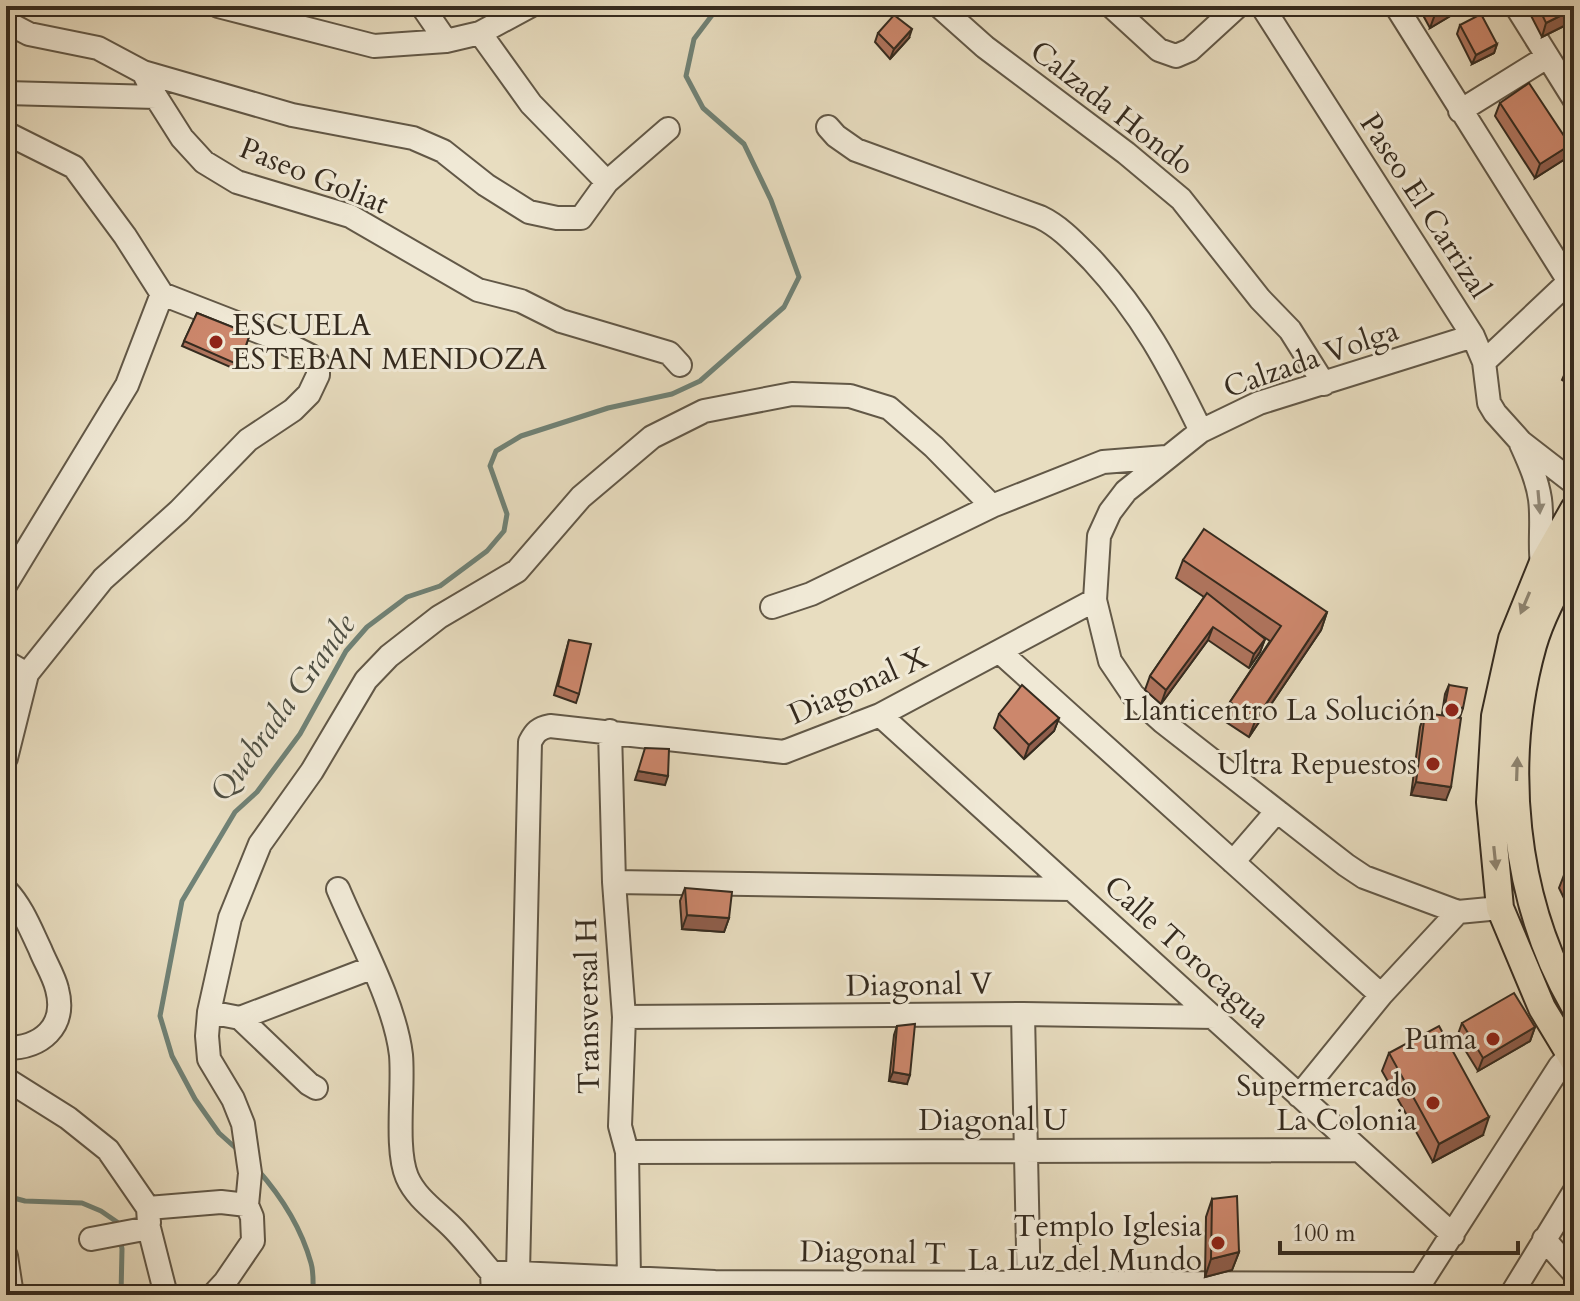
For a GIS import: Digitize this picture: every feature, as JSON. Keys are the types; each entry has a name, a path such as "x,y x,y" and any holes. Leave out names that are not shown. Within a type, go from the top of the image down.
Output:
{"main road":[{"path":"1573,1056 1542,1008 1500,908 1490,802 1495,716 1512,639 1542,565 1574,509"},
{"path":"1574,557 1533,645 1519,711 1516,795 1524,877 1549,951 1574,1005"}],"street":[{"path":"218,6 374,46 446,41 480,33 530,6"},
{"path":"422,6 446,41"},
{"name":"Calzada Hondo","path":"939,6 999,58 1126,153 1181,199 1260,299 1290,330 1324,384"},
{"path":"1111,6 1159,50 1176,56 1190,50 1238,6"},
{"path":"1396,6 1460,111 1572,280 1484,362"},
{"path":"1516,6 1574,99"},
{"name":"Paseo El Carrizal","path":"1268,8 1473,336 1484,362 1489,403 1521,442 1574,483"},
{"path":"6,22 29,34 98,48 143,72 292,115 413,138 443,151 486,185 529,212 557,218 581,218 607,182 668,129"},
{"path":"480,33 531,104 607,182"},
{"path":"1460,111 1547,57"},
{"name":"Paseo Goliat","path":"143,72 182,138 204,162 237,182 350,216 478,290 521,301 561,321 669,353 680,365"},
{"path":"6,93 156,97"},
{"path":"828,127 856,150 1040,217 1064,232 1131,304 1167,361 1201,431"},
{"path":"6,133 74,167 125,236 162,294 275,338 311,356 318,363 318,375 309,394 293,410 248,440 179,511 103,579 27,674 6,758"},
{"path":"6,584 127,385 162,294"},
{"name":"Calzada Volga","path":"1473,336 1259,403 1201,431 1126,491 1110,512 1099,536 1095,600 1110,661 1133,695 1277,811 1364,877 1458,912 1500,908"},
{"path":"213,1295 251,1247 252,1217 247,1205 250,1173 243,1124 233,1099 209,1059 209,1012 230,918 260,844 312,771 366,680 389,656 439,617 517,571 581,497 652,437 704,411 792,394 850,396 889,408 934,447 992,506"},
{"name":"Paseo El Carrizal","path":"1521,442 1536,479 1541,503 1539,546 1542,565"},
{"path":"772,607 811,594 992,506 1103,462 1166,457"},
{"name":"Diagonal X","path":"518,1273 530,742 534,734 540,728 550,726 784,752 880,715 1095,600"},
{"path":"1000,652 1381,995"},
{"path":"6,662 27,674"},
{"name":"Calle Torocagua","path":"880,715 1453,1235"},
{"name":"Transversal H","path":"610,731 614,882 624,1017 620,1126 627,1152 629,1279"},
{"path":"1233,862 1277,811"},
{"path":"614,882 1072,889"},
{"path":"338,889 393,1019 400,1053 403,1100 401,1145 406,1176 419,1196 453,1228 492,1284"},
{"path":"6,890 18,903 39,947 57,989 59,1007 57,1021 48,1034 23,1048 6,1048"},
{"path":"1299,1096 1381,995 1458,912"},
{"path":"209,1012 240,1018 371,968"},
{"path":"1023,1014 1029,1290"},
{"name":"Diagonal V","path":"624,1017 1023,1014 1215,1017"},
{"path":"240,1018 316,1088"},
{"path":"1417,1290 1560,1066 1573,1056"},
{"path":"6,1079 68,1118 108,1150 166,1295"},
{"name":"Diagonal U","path":"627,1152 1359,1150"},
{"path":"1511,1295 1574,1192"},
{"path":"91,1239 221,1202 247,1205"},
{"path":"1544,1239 1574,1273"},
{"path":"6,1256 12,1295"},
{"name":"Diagonal T","path":"492,1284 518,1273 629,1279 715,1288 1417,1290"}],"building":[{"path":"1538,6 1573,6 1574,9 1546,23"},
{"path":"1481,14 1497,44 1476,55 1460,25"},
{"path":"894,15 912,29 894,49 878,33"},
{"path":"1529,83 1570,145 1540,164 1500,103"},
{"name":"ESCUELA ESTEBAN MENDOZA","path":"197,313 250,334 239,365 184,341"},
{"path":"1574,359 1574,377 1566,371"},
{"path":"1204,529 1327,612 1256,719 1230,702 1281,626 1183,560"},
{"path":"1207,593 1265,639 1254,654 1213,627 1166,690 1150,676"},
{"path":"569,640 591,644 579,694 558,686"},
{"path":"1022,685 1059,718 1029,745 999,714"},
{"path":"1449,685 1467,688 1463,708 1445,705"},
{"name":"Ultra Repuestos","path":"1425,713 1461,718 1451,787 1416,782"},
{"path":"645,748 669,749 668,776 638,771"},
{"path":"1574,866 1574,887 1566,870"},
{"path":"685,888 732,892 729,918 687,915"},
{"name":"Puma","path":"1514,993 1535,1027 1483,1058 1462,1023"},
{"path":"915,1024 910,1075 893,1072 897,1026"},
{"name":"Supermercado La Colonia","path":"1439,1026 1489,1117 1439,1144 1389,1053"},
{"path":"1237,1196 1239,1252 1211,1259 1212,1199"}],"waterway":[{"name":"Quebrada Grande","path":"239,1151 219,1133 195,1099 172,1056 160,1016 182,901 235,812 257,792 300,734 346,651 367,627 407,597 440,586 487,551 504,531 507,514 490,466 496,451 521,436 608,408 672,394 700,381 784,307 799,277 771,200 744,144 703,108 686,76 694,39 719,6"},
{"name":"Quebrada Grande","path":"257,1169 282,1201 302,1237 312,1267 313,1295"},
{"path":"6,1196 25,1201 82,1203 117,1222 118,1228"},
{"path":"120,1238 121,1295"}],"place":[{"name":"ESCUELA ESTEBAN MENDOZA","path":"216,342"},
{"name":"Llanticentro La Solución","path":"1452,710"},
{"name":"Ultra Repuestos","path":"1433,764"},
{"name":"Puma","path":"1493,1039"},
{"name":"Supermercado La Colonia","path":"1433,1103"},
{"name":"Templo Iglesia La Luz del Mundo","path":"1218,1243"}]}
